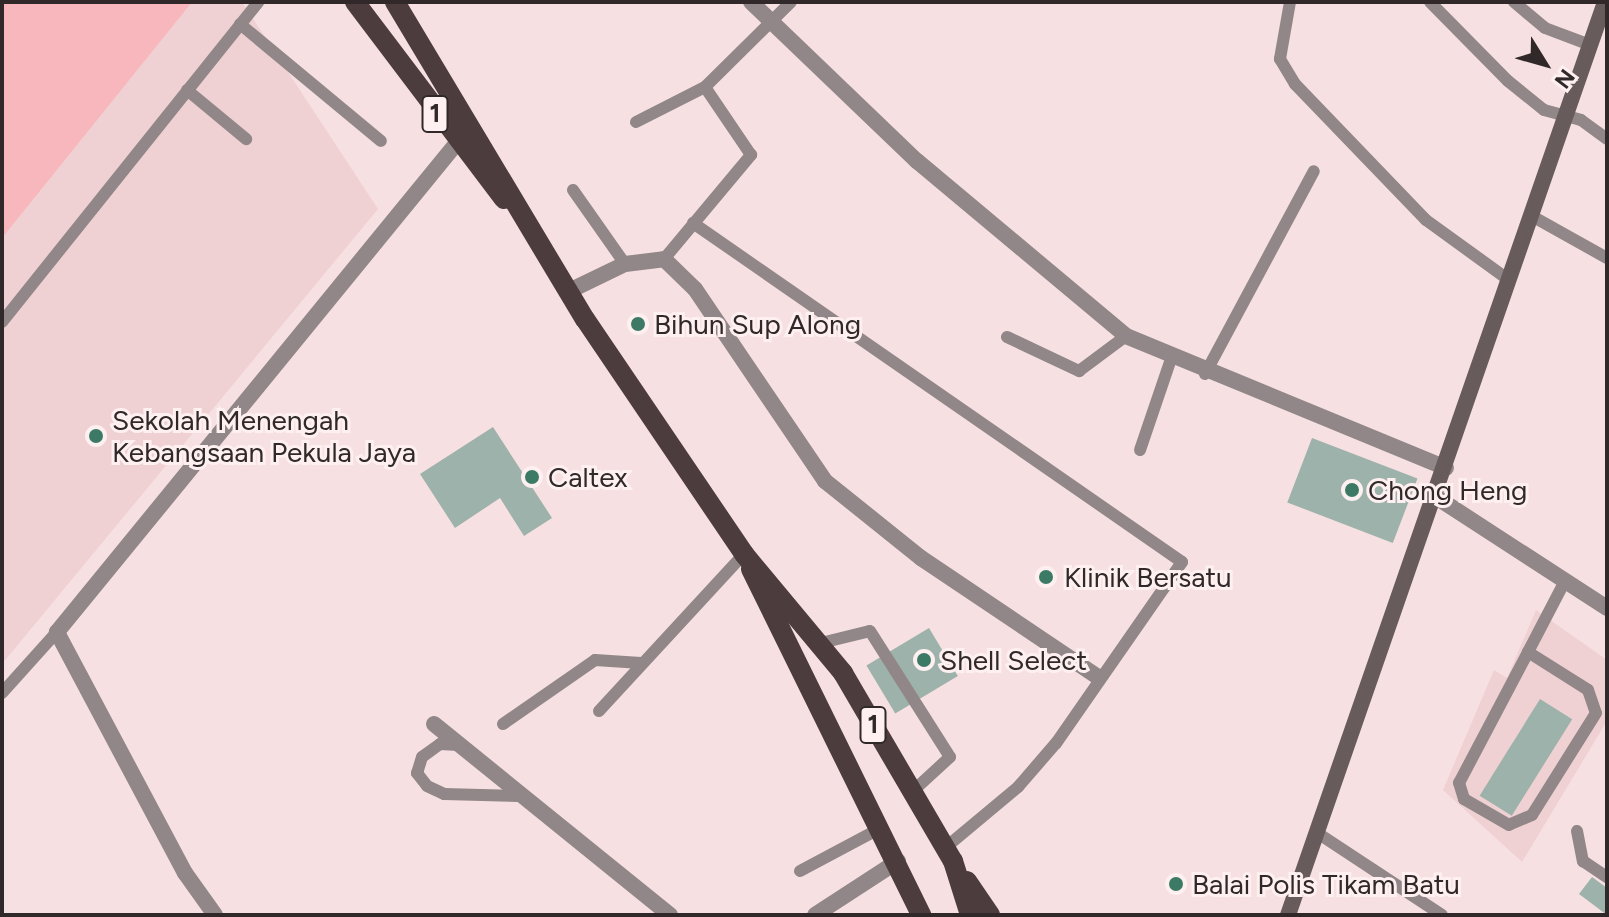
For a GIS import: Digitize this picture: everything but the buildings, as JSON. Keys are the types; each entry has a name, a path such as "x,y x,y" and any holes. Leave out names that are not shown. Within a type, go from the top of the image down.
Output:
{"main road":[{"name":"1","path":"355,2 456,144 522,221"},
{"name":"1","path":"395,2 477,129 522,221 567,292 744,554 821,643 949,854 970,915"},
{"path":"1288,915 1436,497 1605,2"},
{"name":"1","path":"744,554 782,644 898,861 921,915"},
{"path":"949,854 990,915"}],"street":[{"path":"751,2 917,161 1126,336 1205,374 1446,468"},
{"path":"215,915 185,873 57,632 456,144"},
{"path":"567,292 625,264 664,259 695,289 825,481 921,558 1098,677"},
{"path":"1436,497 1607,608"},
{"path":"434,724 519,796 670,915"},
{"path":"815,915 898,861"}],"lane":[{"path":"2,322 258,2"},
{"path":"636,122 705,87 773,24 791,2"},
{"path":"1290,2 1280,59 1295,84 1426,220 1509,280"},
{"path":"1430,2 1508,81 1544,110 1566,115 1607,139"},
{"path":"1514,2 1545,28 1590,45"},
{"path":"240,24 381,141"},
{"path":"664,259 751,155 705,87"},
{"path":"187,90 246,139"},
{"path":"1205,374 1314,171"},
{"path":"573,190 625,264"},
{"path":"1530,215 1607,258"},
{"path":"693,223 1182,562 1018,787 949,854"},
{"path":"1007,337 1079,371 1126,336"},
{"path":"1140,450 1171,359"},
{"path":"599,711 744,554"},
{"path":"1528,652 1588,690 1596,713 1532,815 1509,825 1464,799 1459,783 1565,581"},
{"path":"821,643 870,631 950,757 912,792"},
{"path":"2,693 57,632"},
{"path":"503,724 595,660 641,663"},
{"path":"459,745 440,744 422,757 417,773 427,786 444,794 519,796"},
{"path":"800,871 881,828"},
{"path":"1577,831 1583,861 1607,877"},
{"path":"1316,832 1442,915"}],"shaded area":[{"name":"Sekolah Menengah Kebangsaan Pekula Jaya","path":"2,2 242,2 378,209 2,664"},
{"path":"2,2 192,2 2,238"},
{"path":"1536,610 1607,660 1607,721 1522,862 1443,790 1494,670 1507,678"}],"place":[{"name":"Bihun Sup Along","path":"638,324"},
{"name":"Sekolah Menengah Kebangsaan Pekula Jaya","path":"96,436"},
{"name":"Caltex","path":"532,477"},
{"name":"Chong Heng","path":"1352,490"},
{"name":"Klinik Bersatu","path":"1046,577"},
{"name":"Shell Select","path":"924,660"},
{"name":"Balai Polis Tikam Batu","path":"1176,884"}]}
